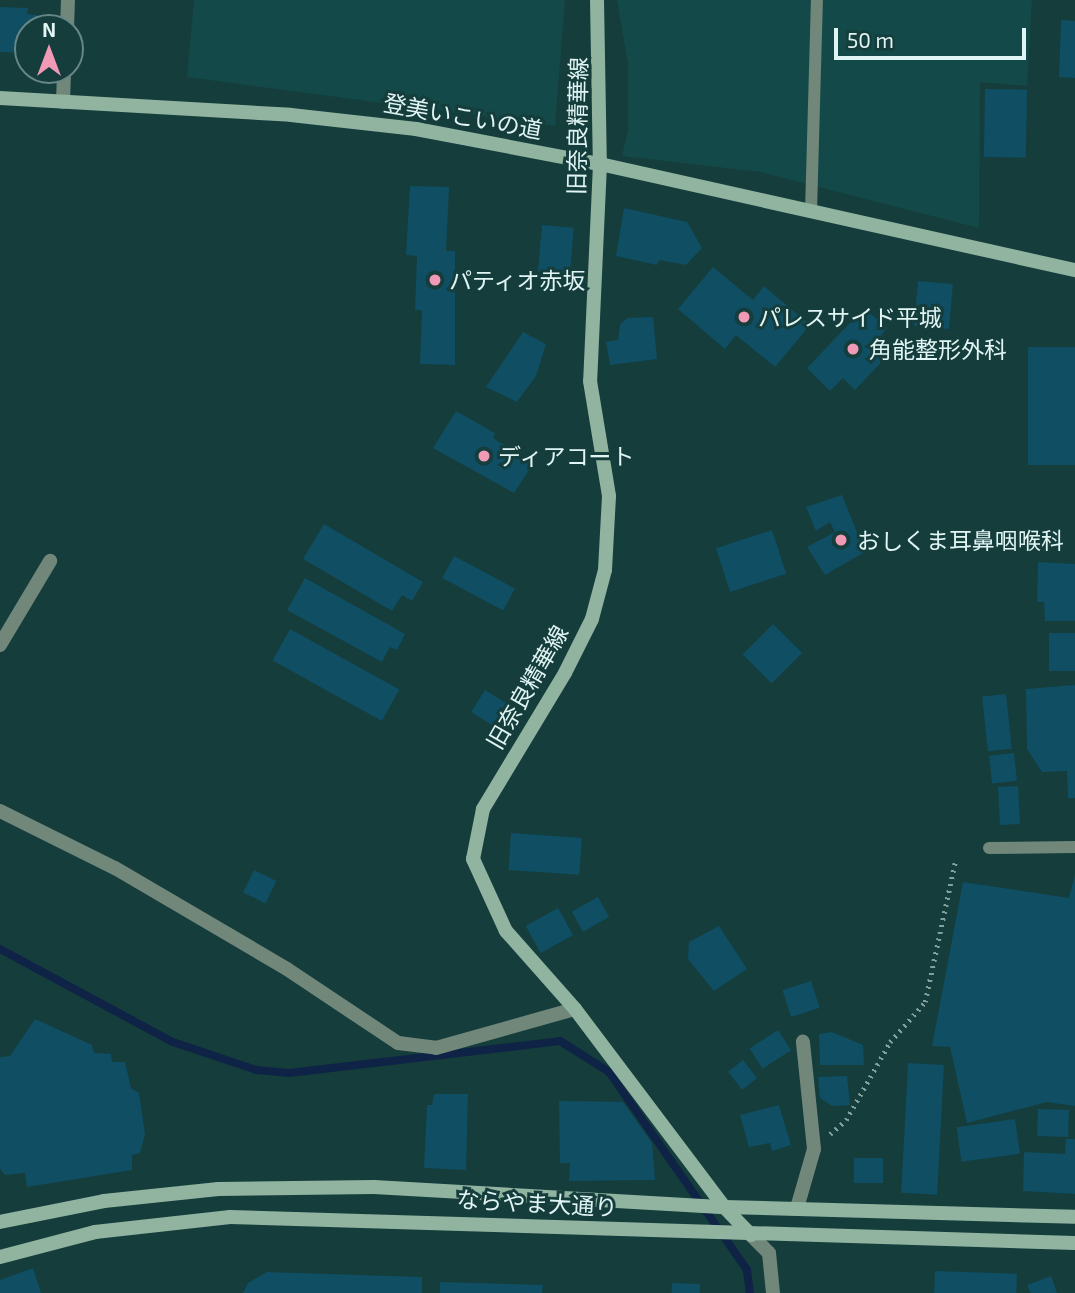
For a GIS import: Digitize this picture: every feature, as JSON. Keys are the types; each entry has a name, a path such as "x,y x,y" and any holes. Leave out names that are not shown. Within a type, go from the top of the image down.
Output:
{"street":[{"name":"旧奈良精華線","path":"597,0 600,164 590,381 608,496 605,570 592,619 565,673 482,809 473,859 506,931 575,1009 724,1206 769,1253 773,1293"},
{"path":"62,102 63,84"},
{"name":"登美いこいの道","path":"0,98 367,122 600,164 1075,270"},
{"path":"0,645 50,561"},
{"path":"0,811 127,875 287,969 398,1043 436,1048 575,1009"},
{"path":"797,1208 814,1149 803,1042"},
{"name":"ならやま大通り","path":"0,1222 104,1201 218,1189 374,1187 724,1206 1075,1217"},
{"name":"ならやま大通り","path":"0,1257 95,1232 230,1217 374,1218 751,1235 1075,1242"}],"lane":[{"path":"811,212 817,0"},
{"path":"989,848 1075,847"}],"path":[{"path":"814,1149 846,1120 890,1042 925,1002 955,862"}],"shaded area":[{"path":"194,0 565,0 555,126 187,77"},
{"path":"617,0 1032,0 1027,86 980,82 979,228 760,172 622,156 628,130 628,64"}],"building":[{"path":"0,7 28,8 27,14 14,14 14,52 0,52"},
{"path":"1061,20 1075,21 1075,78 1059,77"},
{"path":"985,89 1027,90 1026,158 984,157"},
{"name":"パティオ赤坂","path":"410,186 449,187 446,251 455,251 455,365 420,364 422,310 415,310 417,256 406,255"},
{"path":"624,208 687,222 702,248 686,265 659,260 657,265 616,256"},
{"path":"542,225 574,228 569,279 538,276"},
{"name":"パレスサイド平城","path":"713,267 753,300 764,286 810,325 775,367 736,335 725,349 678,309"},
{"path":"918,281 953,284 949,329 914,326"},
{"name":"角能整形外科","path":"864,308 887,328 874,344 888,355 855,390 843,378 830,391 807,368"},
{"path":"653,317 657,359 610,365 606,342 618,340 620,324 628,318"},
{"path":"523,332 546,344 536,376 517,402 486,387"},
{"path":"1028,347 1075,347 1075,465 1028,465"},
{"name":"ディアコート","path":"456,411 495,433 493,438 533,464 514,493 433,448"},
{"name":"おしくま耳鼻咽喉科","path":"842,495 865,552 825,575 807,547 835,532 830,522 816,531 806,507"},
{"path":"324,524 423,582 412,601 402,595 392,611 303,559"},
{"path":"772,530 786,574 730,592 716,548"},
{"path":"454,556 515,588 503,610 442,578"},
{"path":"1038,562 1075,564 1075,621 1045,621 1044,602 1037,602"},
{"path":"305,578 405,634 397,650 390,647 382,662 287,610"},
{"path":"773,624 802,653 772,683 743,654"},
{"path":"290,629 399,690 382,721 273,660"},
{"path":"1049,633 1075,633 1075,671 1049,671"},
{"path":"1075,685 1075,798 1068,798 1067,771 1042,772 1027,749 1026,689"},
{"path":"485,690 516,709 502,731 471,712"},
{"path":"1006,694 1012,749 988,751 982,697"},
{"path":"1014,753 1017,781 992,783 989,756"},
{"path":"1018,786 1020,824 1000,825 998,787"},
{"path":"511,833 582,838 579,875 508,870"},
{"path":"254,870 276,881 266,903 243,892"},
{"path":"1075,875 1075,1106 1047,1102 967,1123 950,1047 932,1046 963,882 1069,898"},
{"path":"598,897 609,917 583,932 572,912"},
{"path":"558,908 573,935 541,953 526,926"},
{"path":"719,926 747,969 714,991 688,959 689,942"},
{"path":"811,981 820,1008 791,1017 782,990"},
{"path":"35,1019 92,1045 94,1053 111,1054 112,1062 125,1062 131,1088 139,1093 145,1134 140,1153 132,1155 132,1170 27,1187 25,1173 5,1175 0,1169 0,1057 10,1056"},
{"path":"778,1030 791,1050 763,1069 749,1049"},
{"path":"832,1032 863,1045 864,1065 820,1065 819,1034"},
{"path":"743,1060 757,1078 742,1090 728,1072"},
{"path":"908,1063 944,1065 937,1195 901,1193"},
{"path":"847,1076 850,1105 832,1106 820,1098 818,1077"},
{"path":"434,1094 468,1094 466,1170 424,1168 427,1105 432,1105"},
{"path":"559,1101 623,1102 652,1143 655,1180 569,1181 570,1163 560,1163"},
{"path":"779,1105 791,1145 772,1151 770,1143 749,1147 740,1115"},
{"path":"1038,1109 1069,1110 1068,1137 1037,1136"},
{"path":"1015,1119 1020,1154 961,1162 957,1127"},
{"path":"1066,1139 1075,1139 1075,1194 1023,1191 1024,1152 1065,1154"},
{"path":"854,1158 883,1158 883,1183 854,1183"},
{"path":"33,1268 41,1293 0,1293 0,1280"},
{"path":"935,1271 1017,1274 1016,1293 934,1293"},
{"path":"267,1272 422,1277 422,1293 243,1293 248,1283"},
{"path":"1051,1276 1057,1293 1031,1293 1027,1285"},
{"path":"440,1282 543,1285 542,1293 440,1293"},
{"path":"672,1283 700,1284 700,1293 672,1293"}],"waterway":[{"path":"0,949 173,1042 256,1070 289,1073 560,1041 609,1072 747,1270 750,1293"}],"place":[{"name":"パティオ赤坂","path":"435,280"},
{"name":"パレスサイド平城","path":"744,317"},
{"name":"角能整形外科","path":"853,349"},
{"name":"ディアコート","path":"484,456"},
{"name":"おしくま耳鼻咽喉科","path":"841,540"}]}
